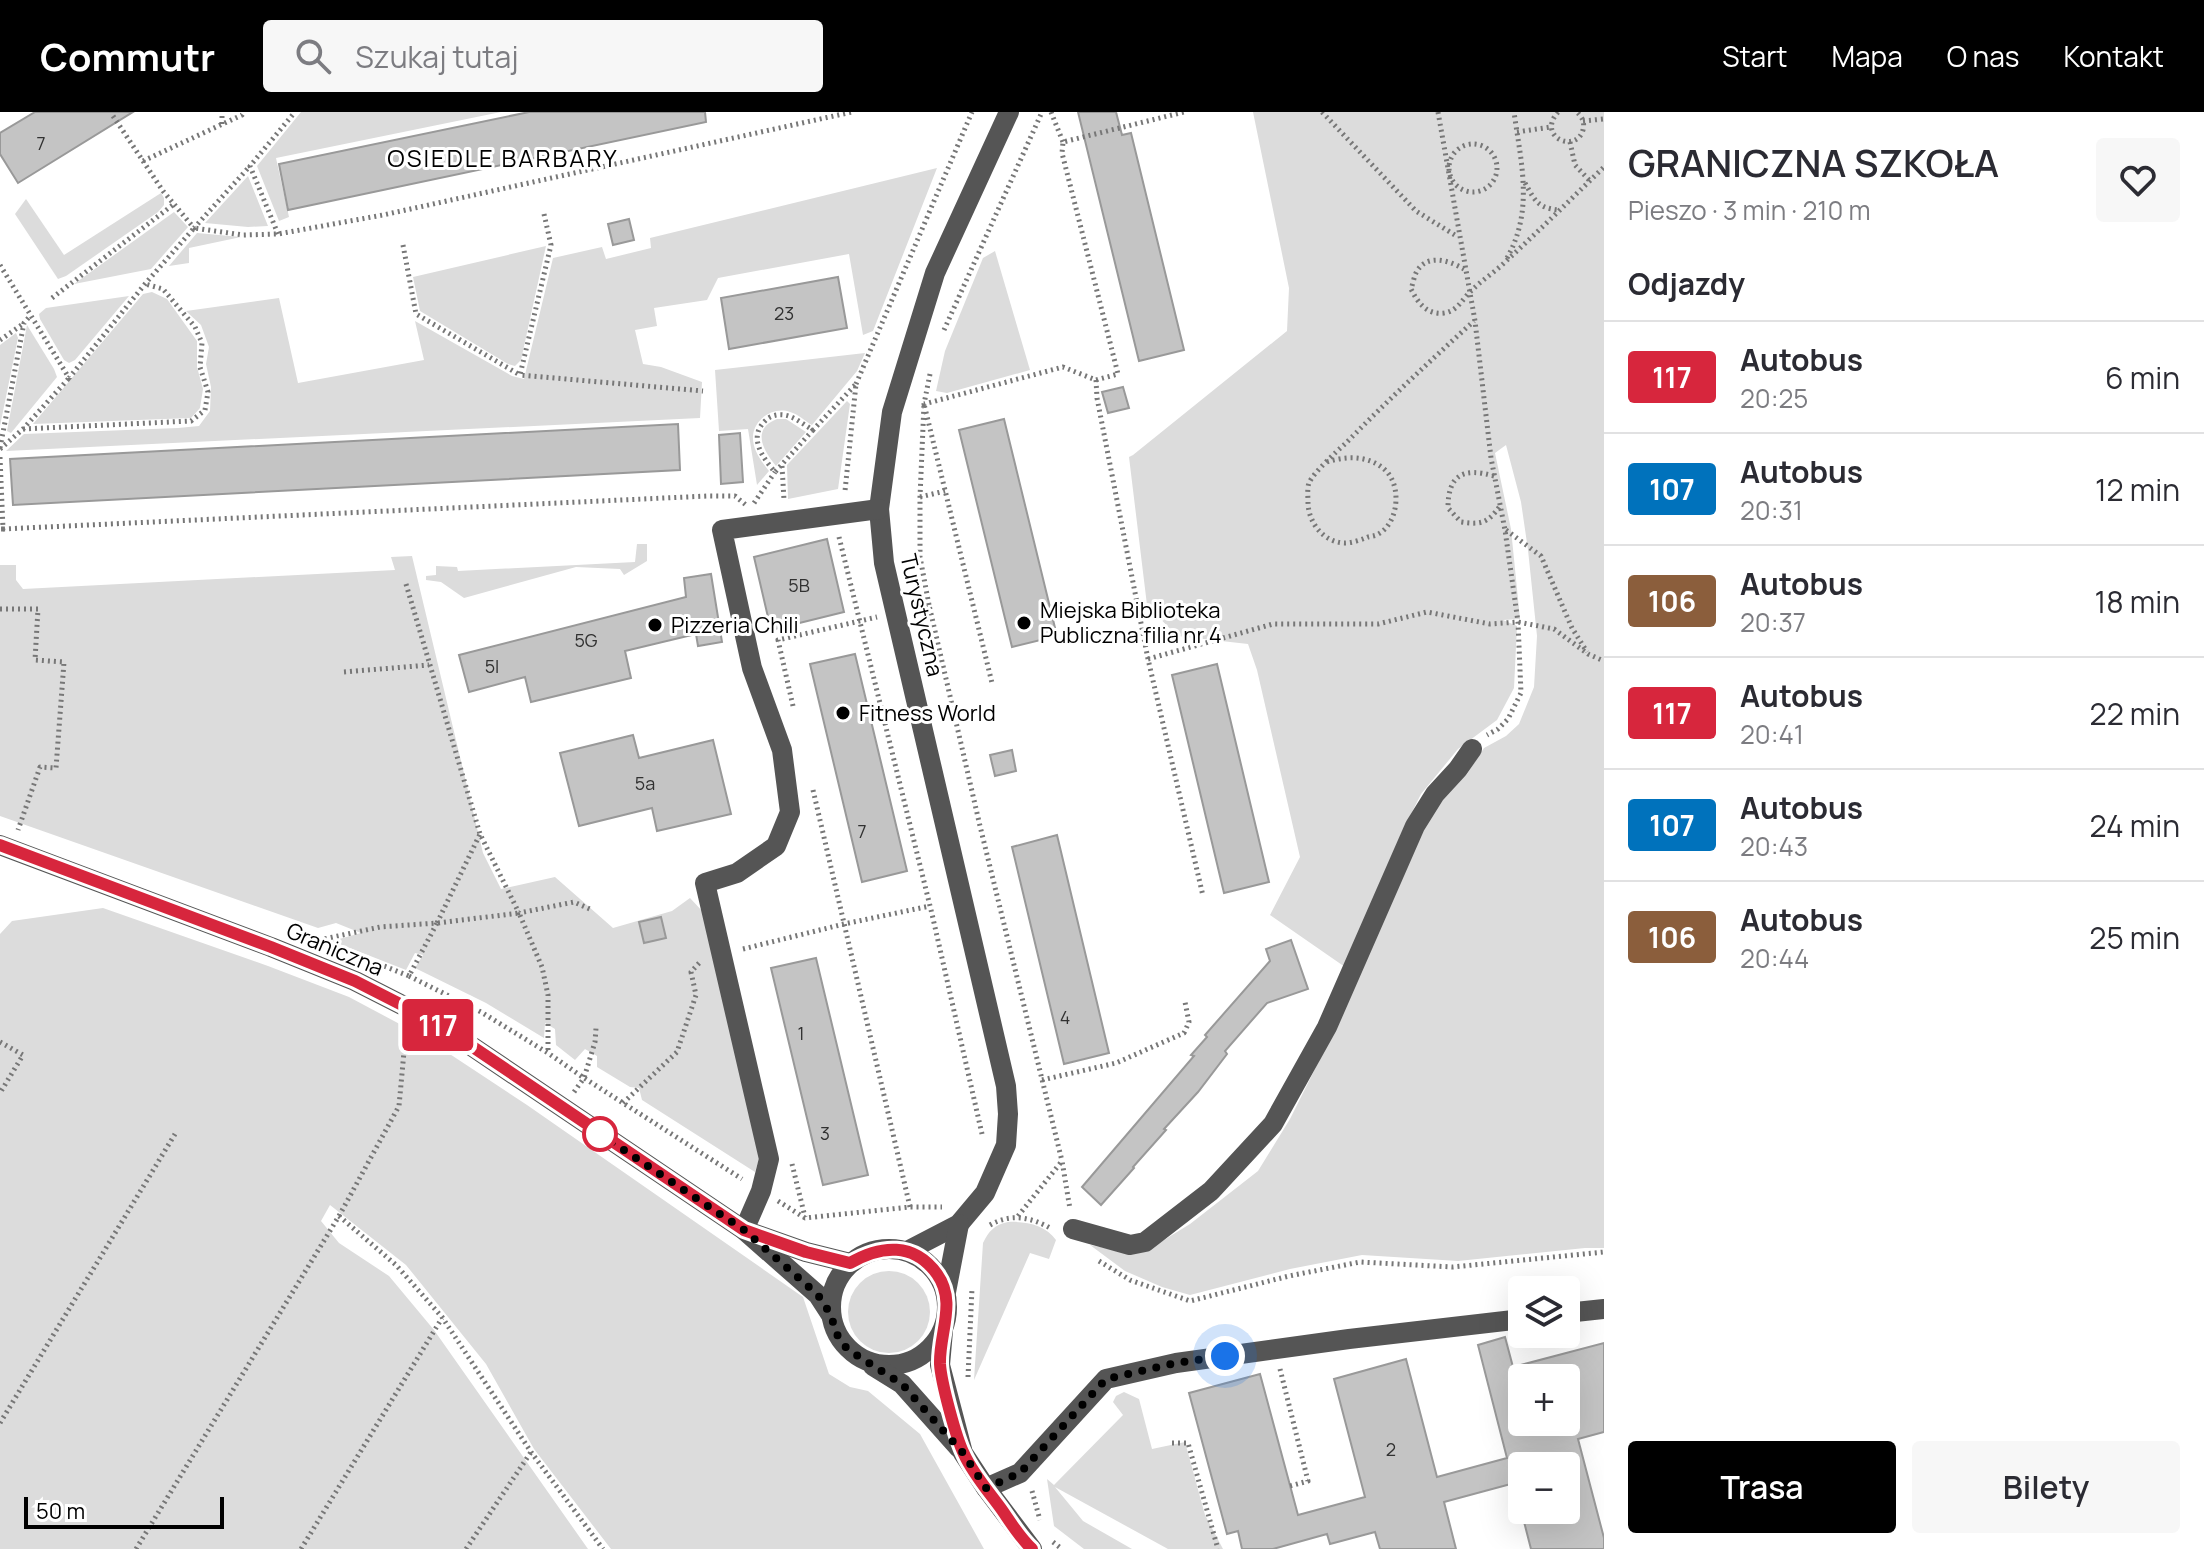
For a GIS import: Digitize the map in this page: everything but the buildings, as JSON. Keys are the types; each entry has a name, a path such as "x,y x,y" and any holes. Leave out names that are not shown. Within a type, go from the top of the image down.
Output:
{"street":[{"name":"Turystyczna","path":"907,1251 959,1224 985,1193 1006,1145 1008,1114 1006,1086 884,563 879,509 892,412 935,273 1009,112"},
{"path":"744,1230 761,1191 769,1159 705,883 737,873 776,846 790,812 782,750 752,668 722,530 879,509"},
{"path":"1065,1230 1130,1245 1145,1242 1211,1191 1273,1124 1327,1027 1415,826 1435,794 1472,749"},
{"name":"Graniczna","path":"0,845 271,947 355,981 408,1008 455,1035 744,1230 818,1295 831,1315"},
{"name":"Turystyczna","path":"946,1292 959,1224"},
{"name":"Graniczna","path":"744,1230 806,1252 850,1263"},
{"path":"963,1453 940,1365 948,1312 946,1292 938,1275 925,1261 907,1251 887,1248 867,1253 850,1263 838,1279 831,1296 831,1315 836,1333 847,1349 902,1384 963,1453 986,1488 1038,1542"},
{"path":"1580,1312 1604,1309"},
{"path":"986,1488 1020,1473 1106,1379 1176,1363 1508,1321"},
{"path":"862,1360 880,1365 900,1365 917,1358 932,1346 943,1331"}],"path":[{"path":"222,112 222,124"},
{"path":"143,161 244,112"},
{"path":"0,448 23,429 69,378 145,284 295,112"},
{"path":"113,116 194,228 243,235 278,234 383,215 852,112"},
{"path":"972,112 856,384 839,537 984,1140"},
{"path":"941,337 1042,112"},
{"path":"924,404 1063,367 1096,380 1118,374 1062,153 1063,142 1051,112"},
{"path":"1063,142 1184,112"},
{"path":"1322,112 1416,211 1459,238"},
{"path":"1438,112 1475,321 1494,476 1518,622 1521,693 1508,719 1498,729 1479,739 1472,749"},
{"path":"1502,265 1513,246 1524,204 1514,112"},
{"path":"1558,112 1551,127 1556,137 1565,142 1580,136 1584,126 1577,112"},
{"path":"1583,121 1604,119"},
{"path":"1517,132 1551,127"},
{"path":"1570,142 1575,165 1590,181"},
{"path":"1480,145 1493,154 1496,161 1495,177 1491,184 1479,191 1457,186 1449,173 1451,157 1463,146 1480,145"},
{"path":"250,166 278,234"},
{"path":"1465,269 1450,261 1424,263 1416,272 1411,289 1429,311 1441,314 1453,311 1469,292 1502,265 1604,167"},
{"path":"1523,179 1538,204 1545,209 1560,210"},
{"path":"52,298 174,204"},
{"path":"520,375 551,245 544,214"},
{"path":"403,245 416,314 520,375 703,391"},
{"path":"0,265 69,378"},
{"path":"23,429 191,421 205,410 208,392 200,367 202,343 195,327 163,289 145,284"},
{"path":"0,340 31,315"},
{"path":"1327,462 1354,457 1371,461 1386,470 1394,484 1396,500 1393,519 1380,533 1344,543 1328,538 1315,526 1308,508 1308,484 1327,462 1408,380 1475,321"},
{"path":"0,448 24,323"},
{"path":"932,364 924,404 920,557 980,826 1062,1161 1065,1230 1018,1216 1001,1219 986,1227"},
{"path":"1096,380 1148,659 1203,896"},
{"path":"750,508 775,472 856,384"},
{"path":"924,404 992,683"},
{"path":"775,472 759,449 757,437 767,419 787,415 813,430"},
{"path":"0,457 1,529 707,496 735,496 750,508 762,507"},
{"path":"773,505 784,504 782,465"},
{"path":"1494,476 1478,471 1457,477 1448,490 1448,508 1461,522 1477,524 1492,517 1500,505"},
{"path":"920,497 945,491"},
{"path":"1505,530 1541,556 1572,628 1588,654"},
{"path":"406,584 480,834 542,967 548,995 548,1053"},
{"path":"795,715 778,640 929,605"},
{"path":"0,609 38,609 35,660 64,662 56,768 40,767 20,825"},
{"path":"1148,659 1273,624 1378,624 1427,612 1490,624 1518,622 1554,629 1588,654 1604,661"},
{"path":"344,672 429,665"},
{"path":"813,790 910,1207"},
{"path":"409,976 480,834"},
{"path":"321,941 380,927 519,913 574,902 592,910"},
{"path":"623,1103 677,1052 696,995 691,972 704,959 930,906"},
{"path":"307,935 336,947"},
{"path":"365,958 481,1012 805,1218 942,1206"},
{"path":"1042,1080 1116,1063 1184,1033 1189,1022 1185,1002"},
{"path":"136,1549 339,1216 399,1106 408,1008"},
{"path":"563,1109 584,1078 596,1028"},
{"path":"0,1042 23,1055 0,1093"},
{"path":"0,1423 175,1134"},
{"path":"1018,1216 1062,1161"},
{"path":"339,1216 396,1265 442,1317 531,1452 603,1549"},
{"path":"1094,1256 1130,1280 1190,1301 1360,1262 1453,1267 1604,1252"},
{"path":"968,1384 973,1282"},
{"path":"301,1549 442,1317"},
{"path":"1275,1350 1308,1481 1290,1486"},
{"path":"1172,1443 1188,1443 1218,1549"},
{"path":"466,1549 531,1452"},
{"path":"1020,1473 1032,1491 1041,1521"},
{"path":"1038,1542 1062,1549"}],"shaded area":[{"path":"301,112 501,112 276,158 289,217 279,221 257,166"},
{"path":"1253,112 1604,112 1604,1248 1458,1261 1362,1255 1290,1269 1190,1295 1125,1271 1090,1245 1131,1253 1151,1248 1190,1224 1258,1171 1290,1119 1333,1033 1425,821 1440,797 1467,774 1484,748 1506,736 1519,724 1534,687 1537,636 1528,550 1521,502 1506,445 1495,453 1511,529 1520,619 1503,620 1517,626 1514,688 1497,720 1458,749 1421,794 1345,967 1270,915 1300,857 1257,670 1248,644 1177,636 1147,605 1129,457 1287,331 1289,288"},
{"path":"937,168 873,331 863,335 849,254 718,278 707,300 654,308 657,326 635,330 643,364 702,382 700,418 6,451 24,434 199,426 210,411 211,387 206,364 209,347 201,325 186,311 279,298 298,383 424,360 415,321 512,376 524,379 553,258 602,247 606,259 651,248 650,238"},
{"path":"248,176 268,226 205,223"},
{"path":"161,193 164,205 158,212 58,279 15,214 26,199 64,255"},
{"path":"174,212 188,227 151,269 74,284"},
{"path":"197,233 241,237 189,248 189,263 169,266"},
{"path":"546,246 521,360 515,366 420,311 413,277"},
{"path":"995,251 1030,370 947,393 936,391 945,351 983,258"},
{"path":"152,292 167,299 197,341 197,367 203,389 200,408 191,418 33,424 143,294"},
{"path":"129,296 75,360 69,363 64,360 40,319 39,314 46,308"},
{"path":"27,325 57,377 11,433 7,431"},
{"path":"16,333 18,338 0,426 0,345"},
{"path":"865,353 857,371 812,425 796,414 784,411 772,412 761,419 754,430 753,441 769,471 757,485 748,429 719,431 715,370"},
{"path":"847,401 850,404 838,489 788,499 787,465"},
{"path":"786,419 806,432 776,466 764,447 762,434 769,423"},
{"path":"637,544 647,544 647,561 624,575 620,569 576,567 464,598 441,582 426,580 426,576 436,575 436,566 457,567 458,571 635,562"},
{"path":"412,556 483,853 501,889 555,877 613,928 672,911 690,898 704,913 761,1152 755,1172 642,1100 639,1088 630,1087 597,1067 597,1056 585,1049 575,1060 556,1045 555,1029 545,1023 544,1038 486,1003 415,968 423,955 415,953 406,970 332,941 361,933 336,923 318,928 0,816 0,565 16,565 16,580 23,589 395,570 391,557"},
{"path":"103,908 349,997 424,1037 803,1297 829,1374 850,1387 868,1391 920,1434 984,1549 611,1549 534,1449 486,1364 406,1265 330,1205 321,1221 339,1243 389,1276 434,1330 588,1549 0,1549 0,934 12,921"},
{"path":"1008,1222 1035,1225 1056,1240 1049,1259 1030,1253 974,1380 983,1243 992,1229"},
{"path":"889,1271 905,1274 918,1283 927,1296 930,1312 927,1328 918,1341 905,1350 889,1353 873,1350 860,1341 851,1328 848,1312 851,1296 860,1283 873,1274"},
{"path":"1124,1392 1139,1399 1152,1449 1185,1442 1205,1515 1223,1549 1168,1549 1055,1487 1083,1521 1132,1549 1084,1549 1054,1526 1047,1479 1054,1485 1123,1415 1113,1402 1116,1396"}],"bus line":[{"name":"117","path":"0,845 271,947 355,981 408,1008 455,1035 744,1230 806,1252 850,1263 867,1253 887,1248 907,1251 925,1261 938,1275 946,1292 948,1312 940,1365 963,1453 1032,1549"}],"place":[{"name":"Miejska Biblioteka Publiczna filia nr 4","path":"1024,623"},
{"name":"Pizzeria Chili","path":"655,625"},
{"name":"Fitness World","path":"843,713"}],"district":[{"name":"OSIEDLE BARBARY","path":"503,157"}],"route":[{"path":"600,1134 744,1230 818,1295 847,1349 902,1384 963,1453 986,1488 1020,1473 1106,1379 1176,1363 1225,1356"}]}
